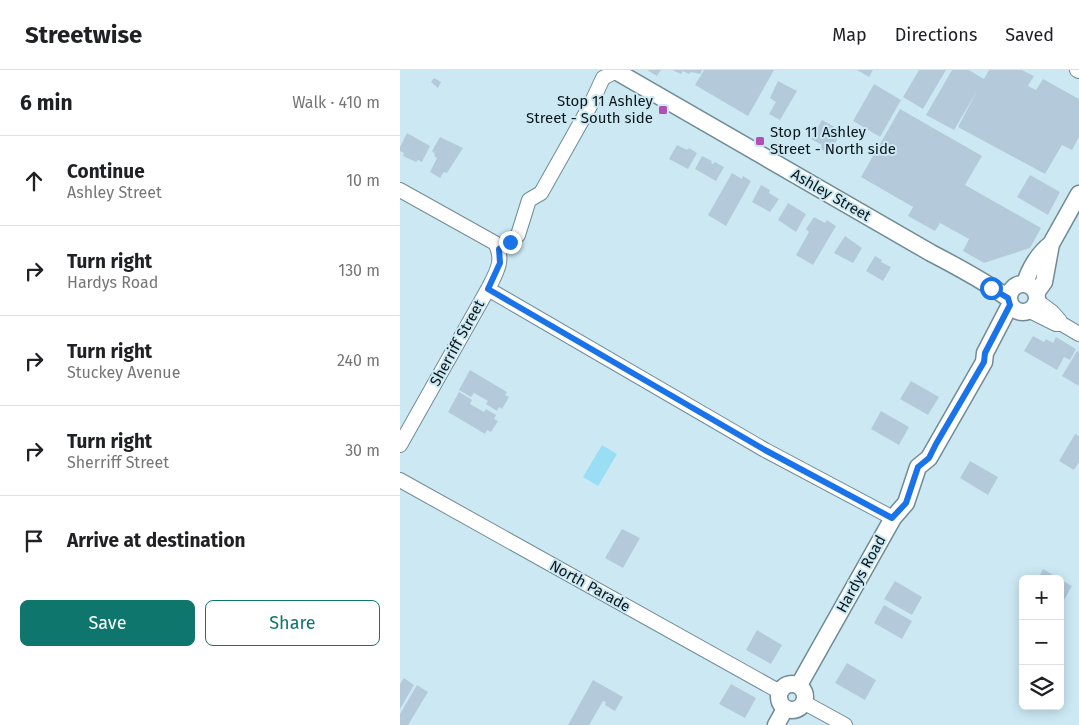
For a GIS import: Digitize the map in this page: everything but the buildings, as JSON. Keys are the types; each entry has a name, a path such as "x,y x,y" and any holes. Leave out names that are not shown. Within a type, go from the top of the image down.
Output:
{"street":[{"path":"400,190 496,243 499,249 518,235 529,200 541,193 590,106 603,78 616,71"},
{"name":"Ashley Street","path":"616,71 922,248 970,273 981,282 1023,299 1057,317 1062,324 1079,334"},
{"name":"Hardys Road","path":"799,685 892,518 906,503 918,467 929,458 984,362 992,357 1023,299 1026,278 1042,250 1051,244 1079,194"},
{"name":"Sherriff Street","path":"400,445 488,289 500,263 499,249"},
{"path":"488,289 765,450 892,518"},
{"name":"North Parade","path":"400,480 780,692"},
{"path":"791,683 799,685 804,689 805,703 793,711 786,709 781,704 780,692 784,686 791,683"},
{"path":"805,703 845,725"},
{"path":"776,725 786,709"}],"shaded area":[{"path":"602,445 617,454 598,486 583,477"}],"place":[{"name":"Stop 11 Ashley Street - South side","path":"663,110"},
{"name":"Stop 11 Ashley Street - North side","path":"760,141"}],"route":[{"path":"510,242 499,249 500,263 488,289 765,450 892,518 906,503 918,467 929,458 984,362 985,353 1010,305 1008,298 991,288"}]}
